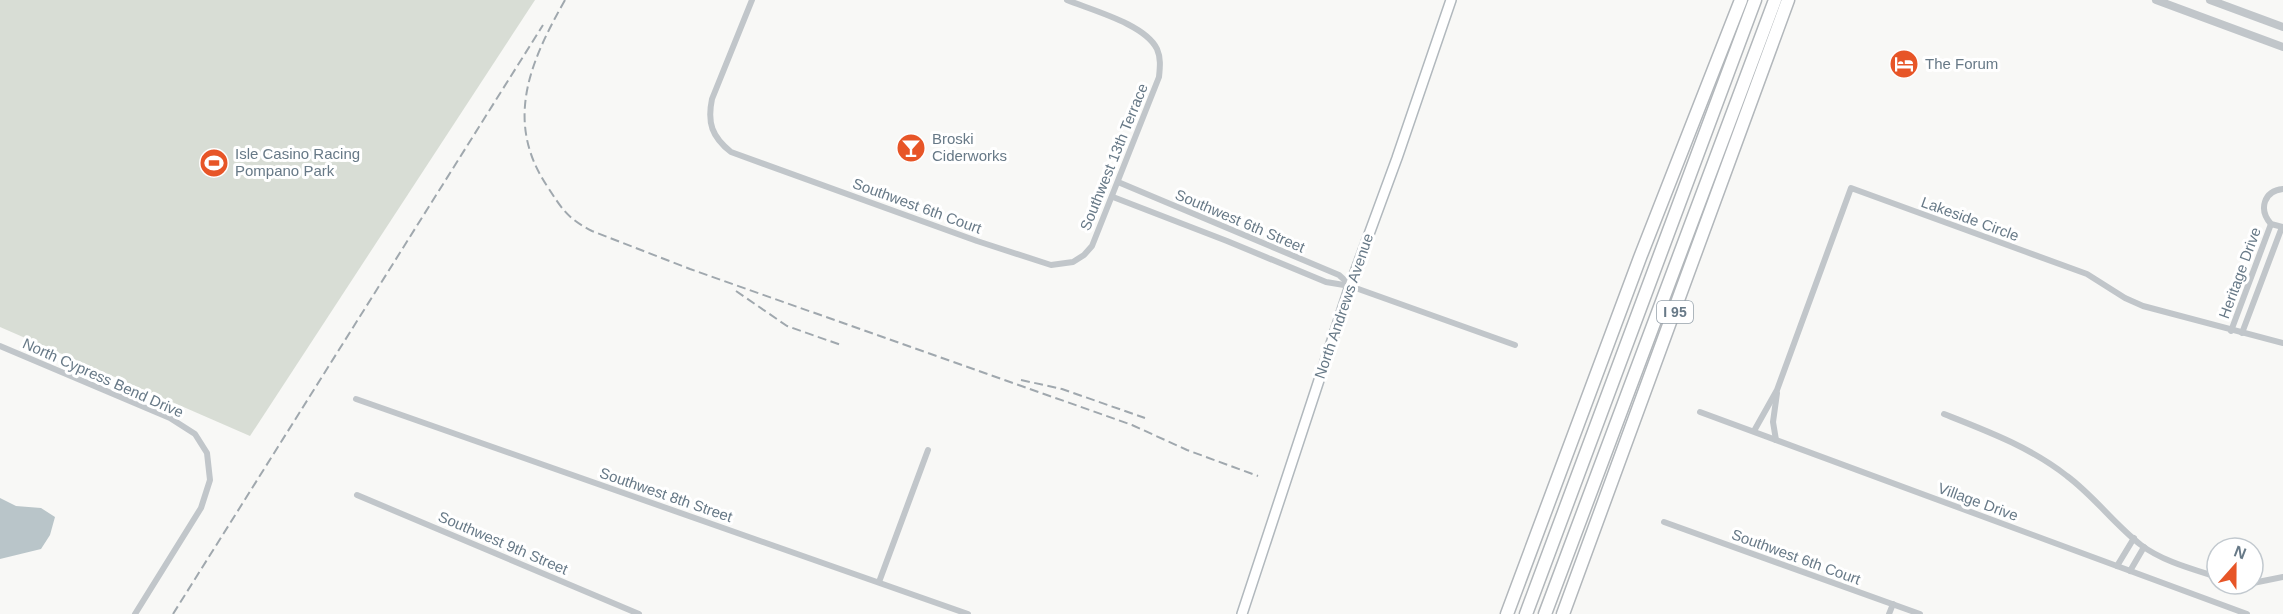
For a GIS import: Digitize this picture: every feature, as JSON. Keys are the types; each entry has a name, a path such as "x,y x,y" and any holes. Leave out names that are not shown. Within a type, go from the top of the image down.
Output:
{"highway":[{"path":"1507,614 1657,214 1741,0"},
{"path":"1526,614 1755,0"},
{"path":"1545,614 1774,0"},
{"name":"I 95","path":"1563,614 1676,312 1788,0"},
{"path":"1548,505 1608,394"}],"main road":[{"name":"North Andrews Avenue","path":"1242,614 1350,286 1451,0"}],"street":[{"name":"Southwest 6th Court","path":"752,0 709,111 709,123 715,135 720,144 731,152 977,241 1051,265 1073,262 1092,246"},
{"name":"Southwest 13th Terrace","path":"1067,0 1143,32 1157,49 1160,63 1159,77 1092,246"},
{"path":"2210,0 2283,27"},
{"path":"2162,1 2283,47"},
{"name":"Southwest 6th Street","path":"1118,182 1339,275 1350,286"},
{"name":"Lakeside Circle","path":"1754,431 1777,390 1851,188 2086,274 2135,303 2231,331 2283,343"},
{"name":"Heritage Drive","path":"2242,333 2282,227 2271,224 2264,213 2265,200 2274,190 2283,189"},
{"name":"Southwest 6th Street","path":"1113,197 1326,282 1350,286 1515,345"},
{"name":"Heritage Drive","path":"2231,331 2271,224"},
{"name":"North Cypress Bend Drive","path":"0,346 170,418 195,434 207,453 210,480 201,508 135,614"},
{"name":"Lakeside Circle","path":"1776,440 1773,422 1777,390"},
{"name":"Southwest 8th Street","path":"356,399 968,614"},
{"name":"Village Drive","path":"1700,412 2247,614"},
{"path":"1944,414 2009,441 2043,459 2076,483 2144,547 2172,561 2205,573"},
{"path":"879,582 928,450"},
{"name":"Southwest 9th Street","path":"357,495 639,614"},
{"name":"Southwest 6th Court","path":"1664,522 1920,614"},
{"path":"2117,566 2134,538"},
{"path":"2130,571 2144,547"},
{"path":"2265,581 2283,577"},
{"path":"1889,614 1893,604"}],"shaded area":[{"name":"Isle Casino Racing Pompano Park","path":"0,0 535,0 250,436 0,327"},
{"path":"0,498 16,506 41,508 55,517 50,535 41,549 0,559"}],"railway":[{"path":"565,0 541,46 527,92 525,115 527,138 534,162 557,201 577,222 592,231 690,269 1132,425 1187,450 1258,476"},
{"path":"173,614 543,25"},
{"path":"736,291 787,326 841,345"},
{"path":"1021,380 1062,389 1145,418"}],"place":[{"name":"The Forum","path":"1904,64"},
{"name":"Broski Ciderworks","path":"911,148"},
{"name":"Isle Casino Racing Pompano Park","path":"214,163"}]}
